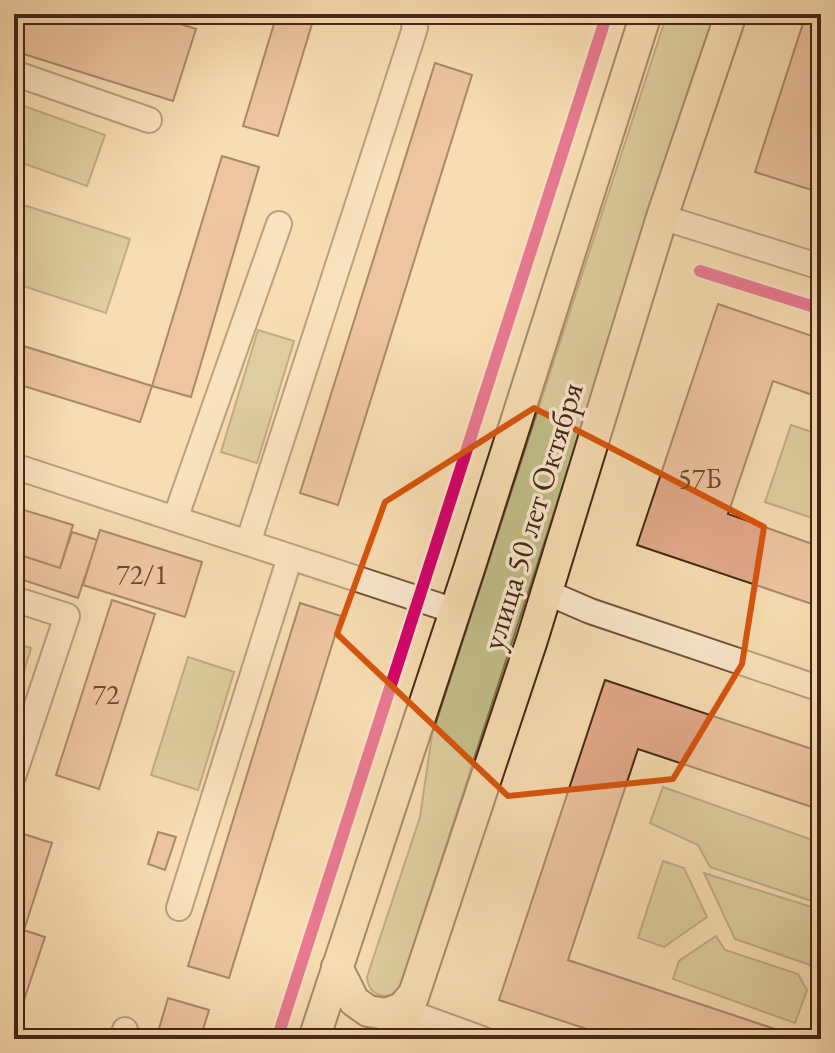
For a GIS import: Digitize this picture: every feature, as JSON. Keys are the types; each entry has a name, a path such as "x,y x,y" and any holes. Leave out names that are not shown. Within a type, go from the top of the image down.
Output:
{"main road":[{"name":"улица 50 лет Октября","path":"314,1039 646,14"},
{"name":"улица 50 лет Октября","path":"407,1015 546,592 662,217 731,14"},
{"path":"337,967 354,1001 368,1011 386,1014 402,1008 407,1015"}],"lane":[{"path":"248,543 415,28 412,14"},
{"path":"14,73 149,120"},
{"path":"662,217 821,267"},
{"path":"175,519 279,224"},
{"path":"14,466 455,611"},
{"path":"179,908 290,557"},
{"path":"546,592 590,611 821,689"},
{"path":"14,599 67,616 14,774"},
{"path":"407,1015 482,1039"}],"highlighted area":[{"path":"534,408 764,527 742,664 673,779 508,796 337,634 385,502"}],"shaded area":[{"path":"667,14 716,14 400,987 390,995 380,995 371,989 367,977 420,817 432,735"},
{"path":"24,106 105,135 87,186 14,160 14,136"},
{"path":"14,202 130,239 106,313 14,283"},
{"path":"258,330 294,341 257,463 221,452"},
{"path":"791,425 821,435 821,521 765,502"},
{"path":"14,643 31,648 14,704"},
{"path":"188,657 234,672 198,790 151,775"},
{"path":"663,787 821,843 821,904 710,867 698,845 650,823"},
{"path":"663,861 684,868 707,917 664,947 638,938"},
{"path":"704,873 821,910 821,953 816,967 735,939"},
{"path":"716,936 725,950 798,974 807,990 795,1023 673,979 679,961"}],"building":[{"path":"14,14 149,14 196,29 173,101 14,51"},
{"path":"277,14 315,14 278,136 243,126"},
{"path":"806,14 821,14 821,193 755,172"},
{"path":"435,63 472,75 338,505 300,493"},
{"path":"222,156 259,167 191,397 152,386"},
{"path":"718,304 821,339 821,398 773,381 728,514 821,547 821,607 637,545"},
{"path":"14,343 152,386 140,422 14,383"},
{"path":"14,507 73,525 60,568 14,553"},
{"path":"100,530 202,562 185,617 83,585"},
{"path":"72,532 97,540 78,598 14,577 17,554 60,568"},
{"path":"112,600 155,614 99,789 56,775"},
{"path":"300,603 341,616 229,978 188,966"},
{"path":"605,680 821,752 821,810 638,749 568,960 790,1034 789,1039 617,1039 499,1000"},
{"path":"14,831 52,843 24,930 14,927"},
{"path":"158,832 176,837 165,870 148,864"},
{"path":"14,927 45,937 19,1015 14,1013"},
{"path":"168,998 209,1010 200,1039 156,1039"}],"cycle path":[{"path":"277,1039 607,14"},
{"path":"700,271 821,309"}]}
